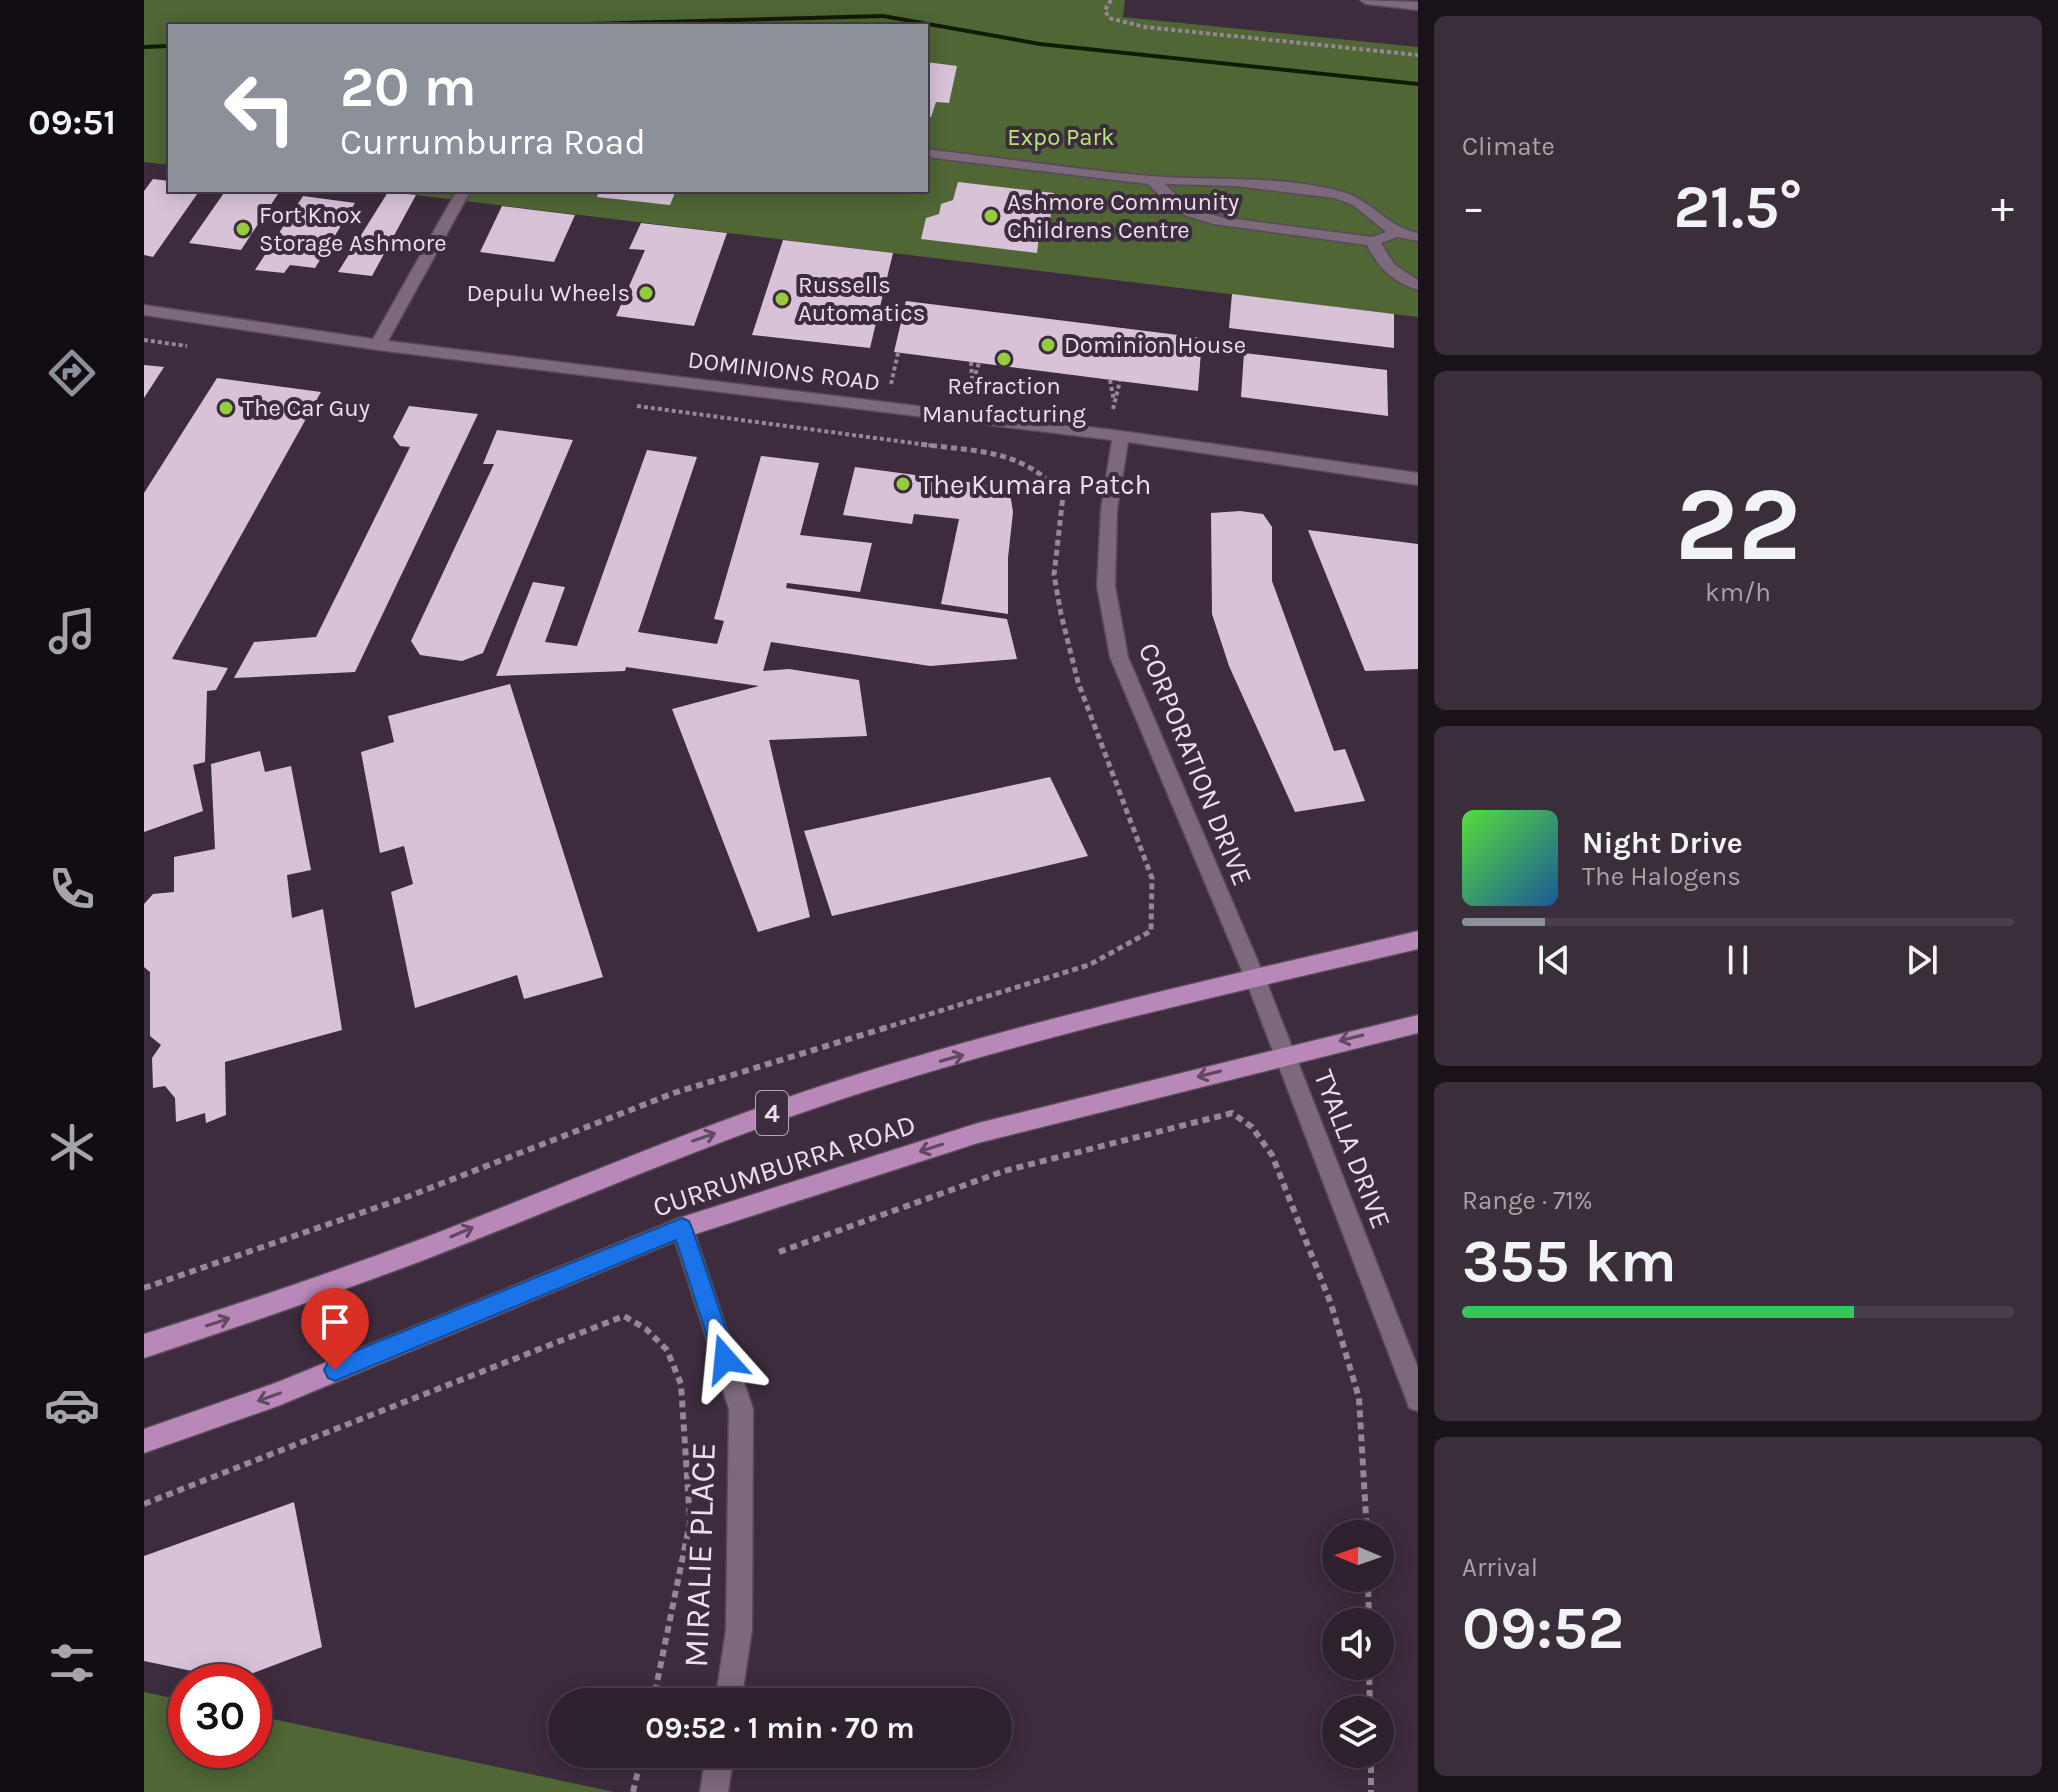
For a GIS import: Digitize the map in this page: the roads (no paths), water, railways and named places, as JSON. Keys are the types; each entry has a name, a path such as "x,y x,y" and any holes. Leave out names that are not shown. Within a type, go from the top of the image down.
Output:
{"main road":[{"name":"CURRUMBURRA ROAD","path":"144,1346 409,1254 674,1148 801,1103 886,1076 1255,978 1418,940"},
{"name":"CURRUMBURRA ROAD","path":"144,1441 278,1394 682,1228 978,1133 1285,1054 1418,1024"}],"street":[{"path":"1366,0 1418,6 1418,0"},
{"path":"928,153 1152,180 1235,182 1336,194 1358,202 1396,233 1418,237"},
{"path":"1152,180 1183,210 1218,221 1373,241 1396,233"},
{"path":"378,345 463,192"},
{"path":"1373,241 1381,262 1397,276 1418,285"},
{"name":"DOMINIONS ROAD","path":"144,310 378,345 1121,436 1418,479"},
{"name":"CORPORATION DRIVE","path":"1121,436 1109,510 1106,586 1119,657 1285,1054"},
{"name":"TYALLA DRIVE","path":"1285,1054 1418,1399"},
{"name":"MIRALIE PLACE","path":"682,1228 741,1409 739,1630 730,1688"},
{"path":"714,1792 718,1768"}],"waterway":[{"path":"587,24 883,16 928,24"},
{"path":"928,24 1040,44 1418,84"},
{"path":"144,47 168,46"}],"place":[{"name":"Ashmore Community Childrens Centre","path":"991,216"},
{"name":"Fort Knox Storage Ashmore","path":"243,229"},
{"name":"Depulu Wheels","path":"646,293"},
{"name":"Russells Automatics","path":"782,299"},
{"name":"Dominion House","path":"1048,345"},
{"name":"Refraction Manufacturing","path":"1004,359"},
{"name":"The Car Guy","path":"226,408"},
{"name":"The Kumara Patch","path":"903,484"}],"park label":[{"name":"Expo Park","path":"1061,137"}]}
